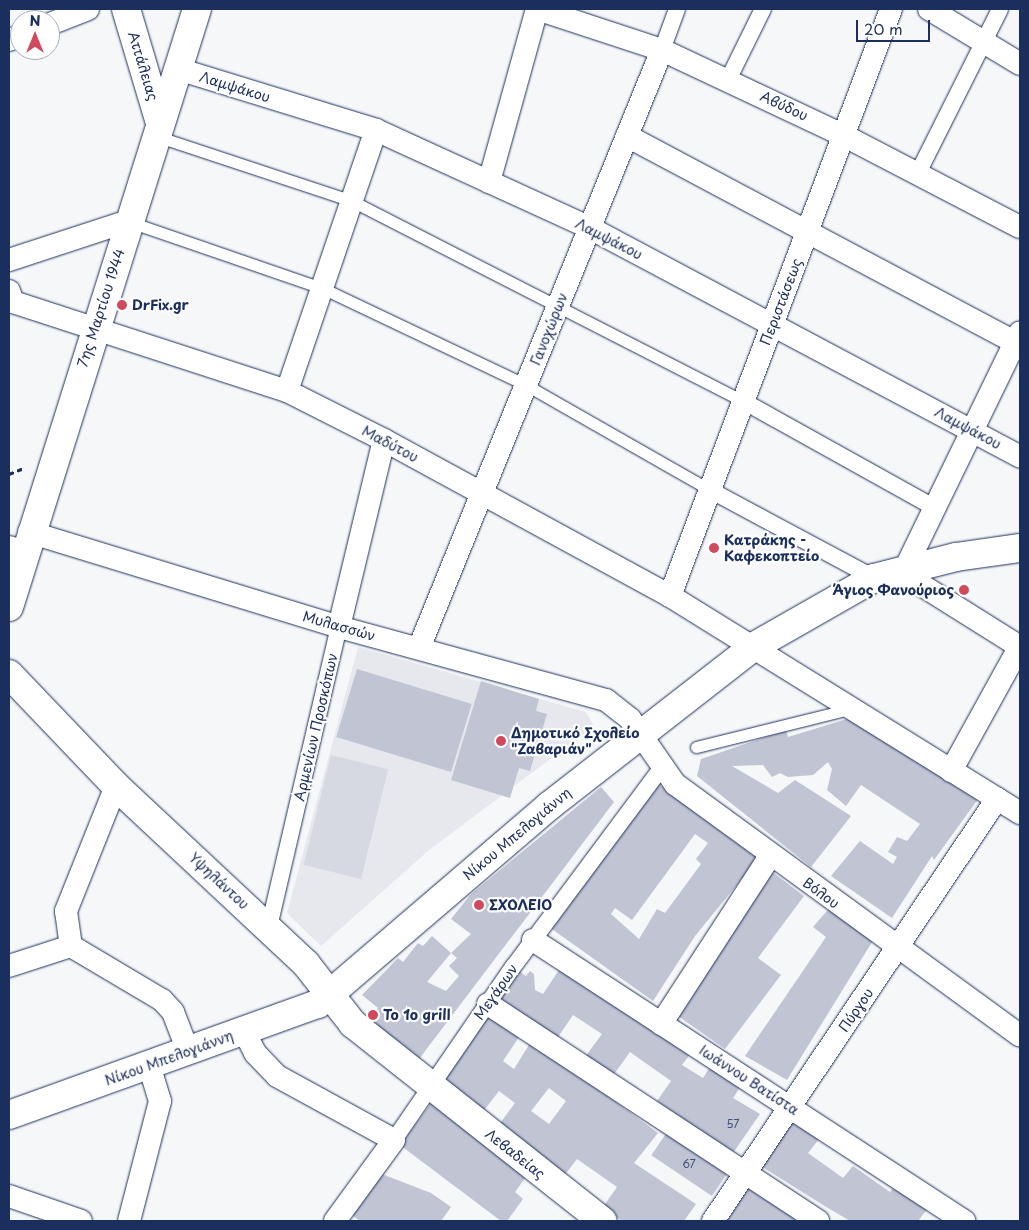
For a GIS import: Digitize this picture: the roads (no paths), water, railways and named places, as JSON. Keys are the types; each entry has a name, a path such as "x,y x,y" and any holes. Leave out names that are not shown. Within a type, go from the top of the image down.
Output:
{"main road":[{"name":"Αττάλειας","path":"126,9 158,130"},
{"name":"7ης Μαρτίου 1944","path":"9,606 22,544 95,329 197,9"},
{"name":"Νίκου Μπελογιάννη","path":"9,1115 244,1031 332,996 638,734 753,647 892,573 1020,548"},
{"name":"Υψηλάντου","path":"9,674 116,786 269,927 332,996 354,1024 429,1086"},
{"name":"Λεβαδείας","path":"429,1086 602,1221"}],"street":[{"path":"60,20 88,9"},
{"path":"489,182 537,9"},
{"name":"Αβύδου","path":"537,9 662,50 843,135 1020,227"},
{"name":"Γανοχώρων","path":"419,648 677,9"},
{"path":"728,80 763,9"},
{"name":"Περιστάσεως","path":"670,596 890,9"},
{"path":"929,9 1020,64"},
{"path":"918,173 1000,9"},
{"name":"Λαμψάκου","path":"178,69 376,130 590,228 1020,457"},
{"path":"287,391 376,130"},
{"path":"627,136 807,232 1018,337 935,508 892,573"},
{"path":"9,260 128,221"},
{"name":"Μαδύτου","path":"9,291 13,302 287,391 384,440 670,596 1020,813"},
{"path":"743,401 935,508"},
{"name":"Αρμενίων Προσκόπων","path":"269,927 384,440"},
{"path":"710,490 892,573 1020,646 951,771"},
{"name":"Μυλασσών","path":"22,544 419,648 606,700 621,709 638,734"},
{"name":"Βόλου","path":"638,734 675,784 770,856 1020,1036"},
{"name":"Μεγάρων","path":"340,1219 429,1086 533,940 662,767"},
{"path":"71,946 66,911 116,786"},
{"name":"Πύργου","path":"713,1221 898,949 997,799"},
{"path":"661,1024 770,856"},
{"name":"Ιωάννου Βατίστα","path":"533,940 791,1106 964,1221"},
{"path":"9,966 71,946 162,1000 173,1012 188,1051"},
{"path":"488,1004 818,1221"},
{"path":"244,1031 255,1053 277,1076 394,1140"},
{"path":"129,1221 160,1101 149,1066"},
{"path":"9,1196 81,1221"}],"lane":[{"path":"158,130 352,201 743,401"},
{"path":"128,221 322,288 526,385 710,490"},
{"path":"696,748 852,708"}],"place":[{"name":"DrFix.gr","path":"122,305"},
{"name":"Κατράκης - Καφεκοπτείο","path":"714,548"},
{"name":"Άγιος Φανούριος","path":"964,590"},
{"name":"Δημοτικό Σχολείο \"Ζαβαριάν\"","path":"501,741"},
{"name":"ΣΧΟΛΕΙΟ","path":"479,905"},
{"name":"Το 1ο grill","path":"373,1015"}]}
